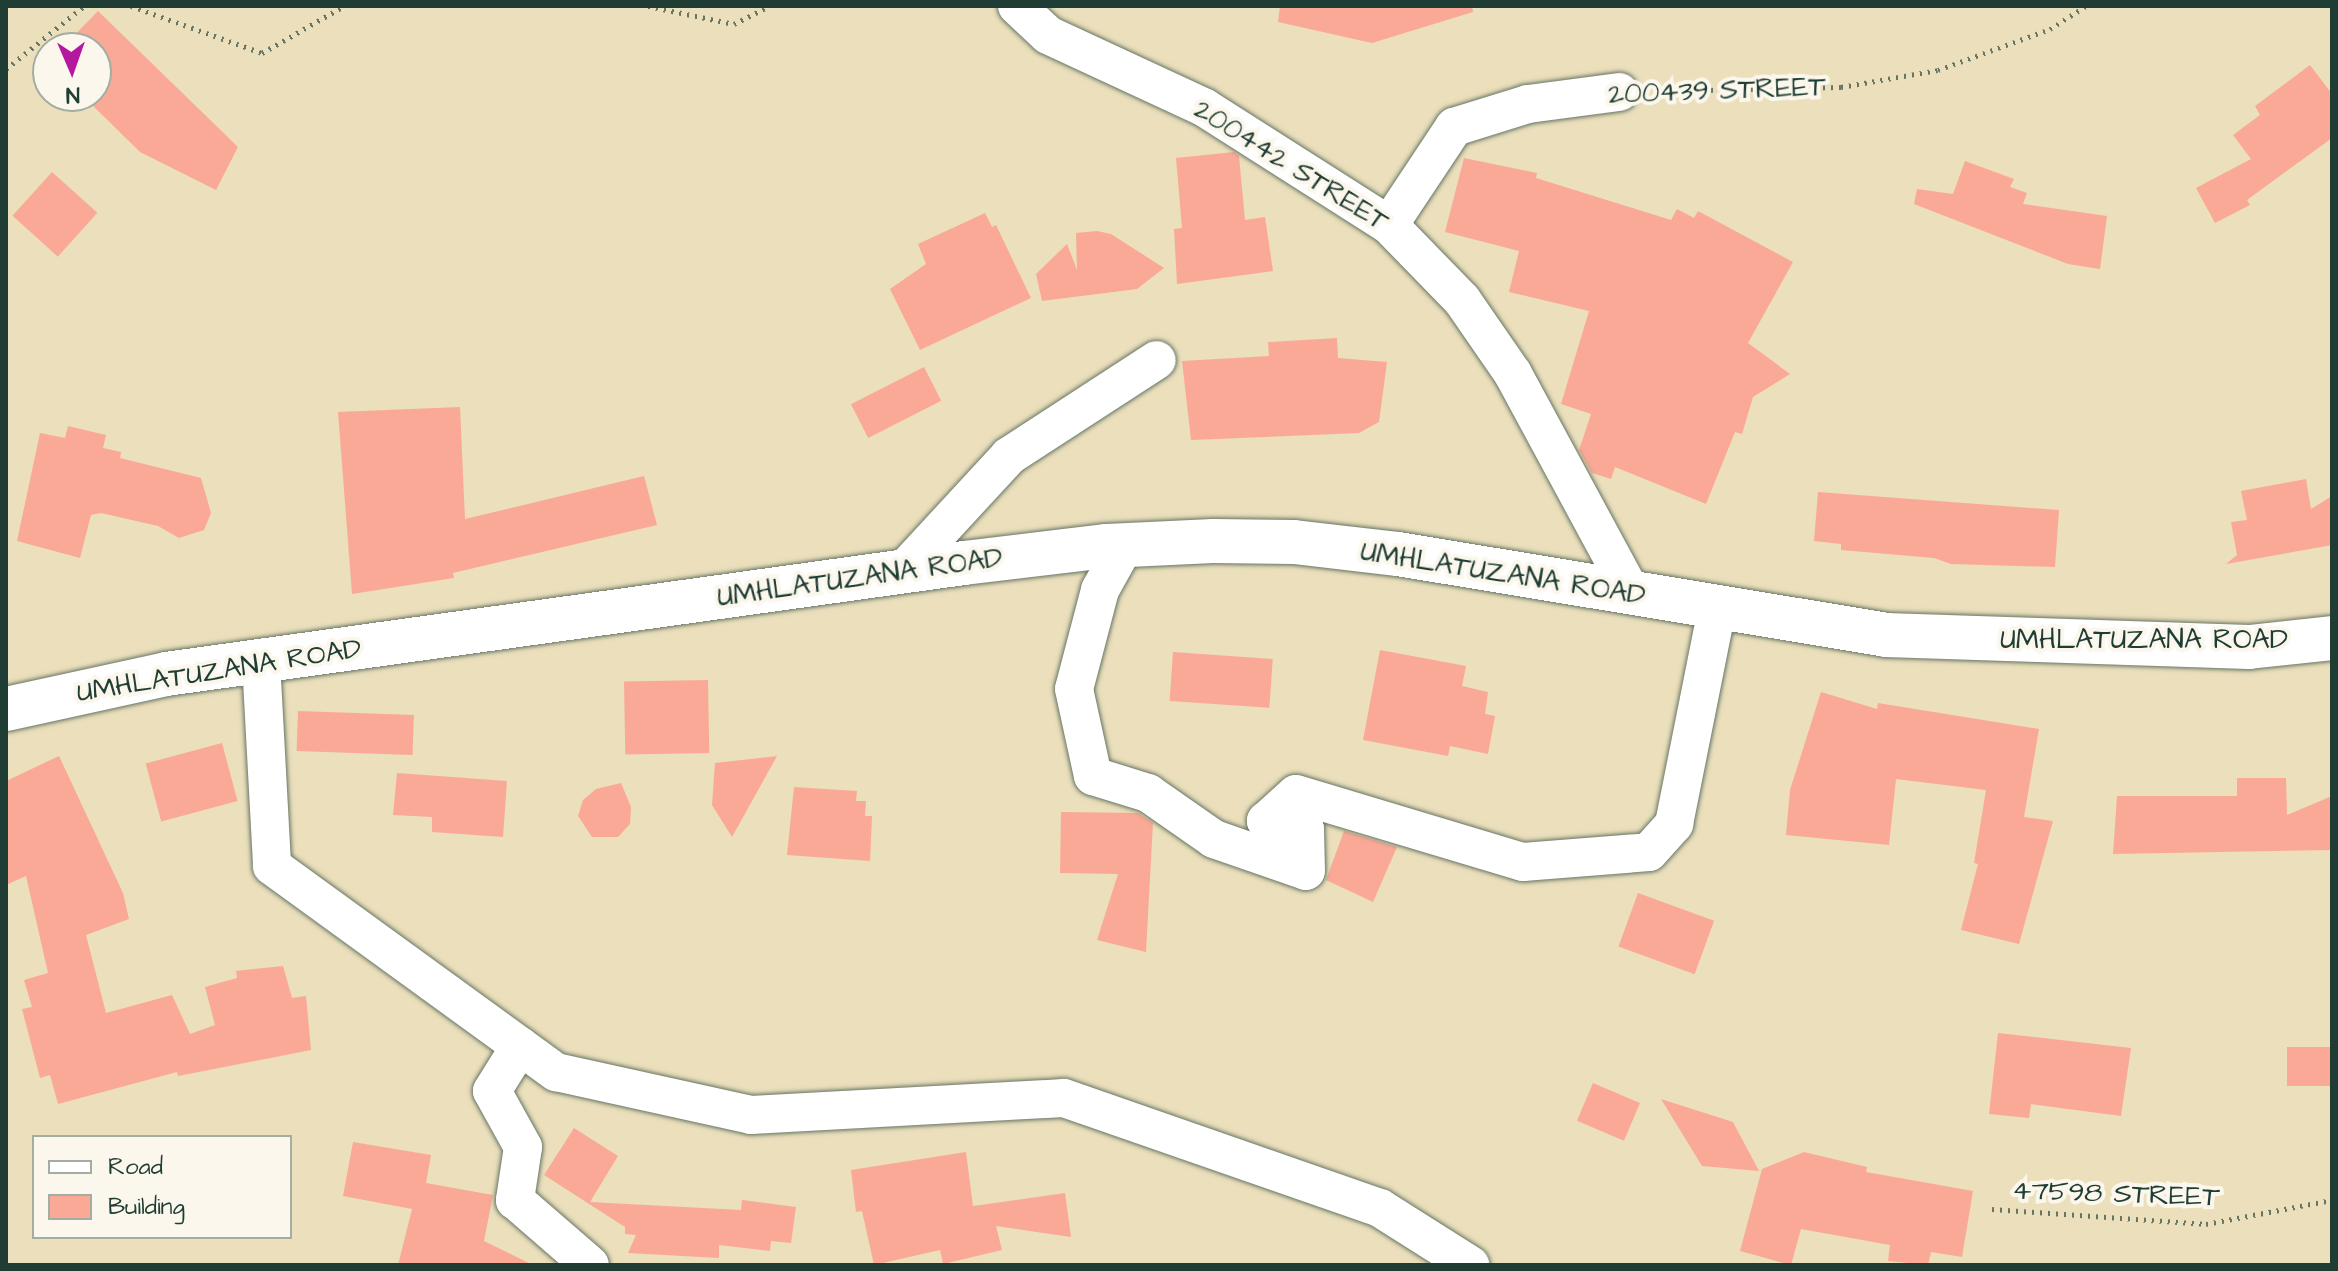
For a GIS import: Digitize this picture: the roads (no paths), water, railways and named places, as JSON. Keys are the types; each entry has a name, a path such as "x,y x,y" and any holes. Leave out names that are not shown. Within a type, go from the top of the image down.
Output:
{"street":[{"name":"200442 STREET","path":"1017,6 1048,35 1205,108 1389,225 1462,300 1513,374 1632,594"},
{"name":"200439 STREET","path":"1389,225 1454,127 1528,104 1619,92"},
{"path":"903,571 1009,456 1157,360"},
{"name":"UMHLATUZANA ROAD","path":"6,709 151,676 903,571 1125,545 1294,542 1886,635 2249,647 2332,638"},
{"path":"1125,545 1100,590 1074,689 1093,776 1148,793 1214,839 1306,871 1305,829 1266,821 1296,794 1523,862 1649,852 1674,824 1717,609"},
{"path":"261,661 272,866 556,1072 751,1115 1064,1098 1380,1208 1470,1265"},
{"path":"520,1046 492,1091 523,1147 515,1200 590,1265"}]}
